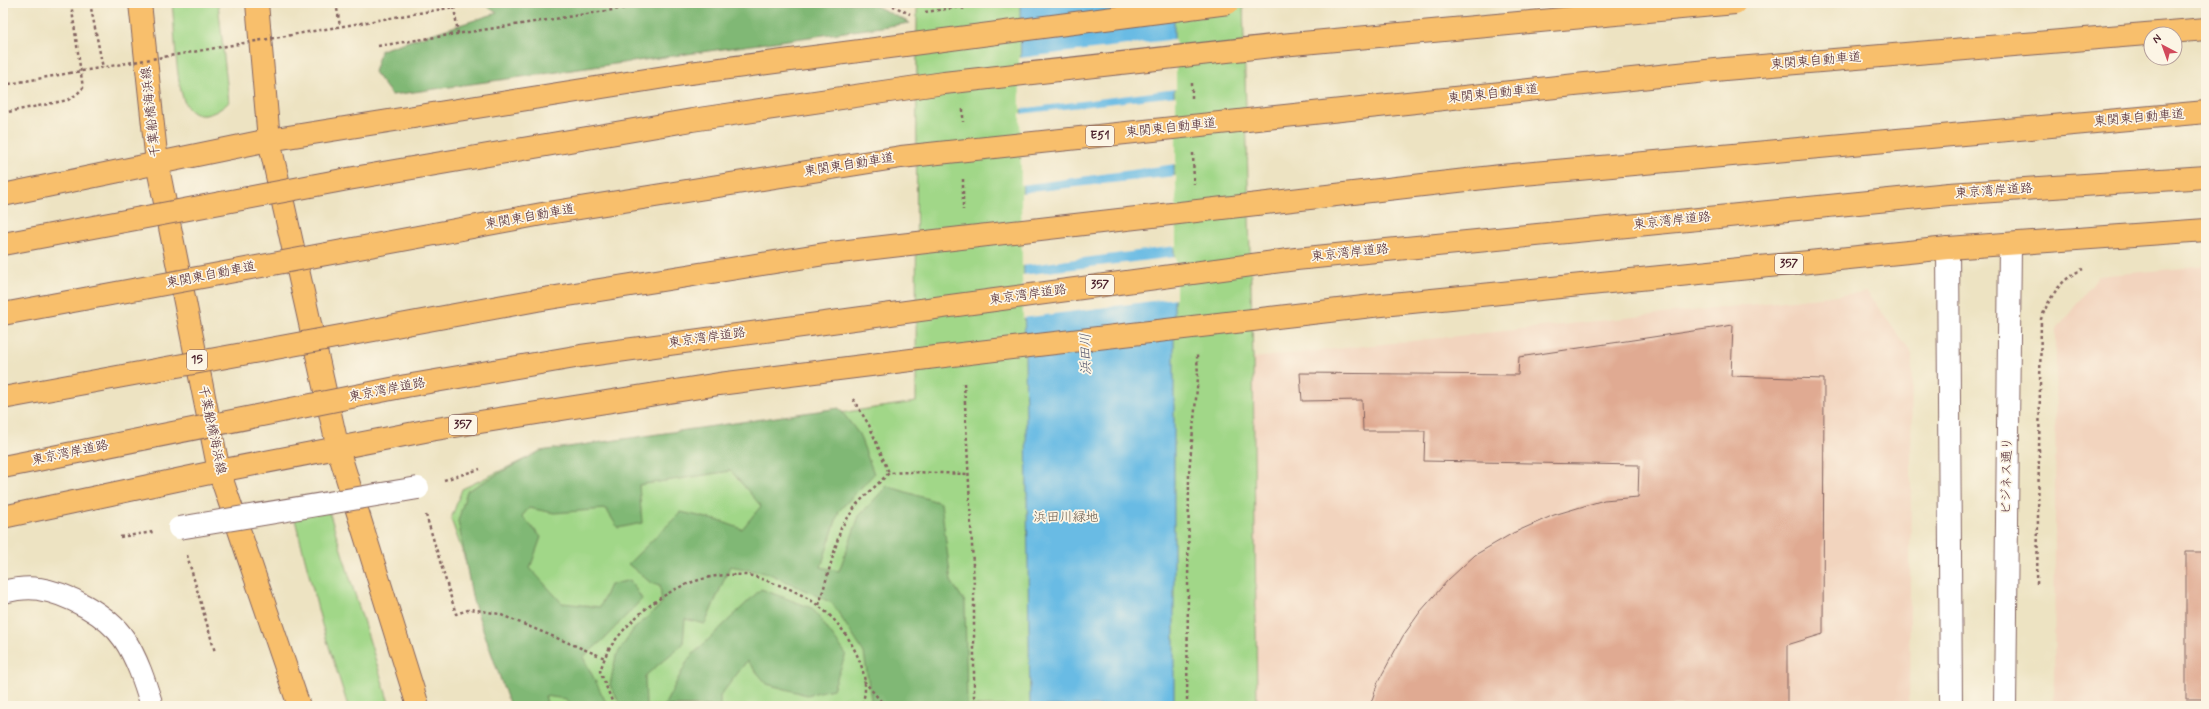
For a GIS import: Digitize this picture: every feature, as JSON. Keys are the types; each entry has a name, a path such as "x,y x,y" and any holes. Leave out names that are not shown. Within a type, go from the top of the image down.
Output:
{"main road":[{"name":"千葉船橋海浜線","path":"140,3 157,163 219,471 300,706"},
{"path":"257,3 269,140 338,449 418,706"},
{"path":"3,195 269,140 690,73 1228,3"},
{"path":"3,244 348,179 692,120 944,83 1281,45 1735,3"},
{"name":"東関東自動車道","path":"3,314 542,214 901,157 1725,69 2206,29"},
{"name":"東関東自動車道","path":"3,398 536,300 831,253 1500,176 2206,112"},
{"name":"東京湾岸道路","path":"3,467 399,388 581,356 1296,259 1949,194 2206,177"},
{"name":"357","path":"3,517 219,471 430,430 719,384 1372,306 1948,248 2010,245 2206,230"}],"street":[{"name":"ビジネス通り","path":"2005,706 2010,245"},
{"path":"1948,248 1951,706"},
{"path":"179,528 418,488"},
{"path":"3,592 18,588 38,588 58,593 78,602 114,627 124,639 135,660 152,706"}],"path":[{"path":"3,113 68,100 83,88 71,3"},
{"path":"90,3 103,68"},
{"path":"336,3 340,26"},
{"path":"378,46 658,3"},
{"path":"887,3 910,14 988,3"},
{"path":"3,85 454,7 458,34"},
{"path":"2037,589 2041,319 2049,299 2063,281 2075,272"},
{"path":"853,399 870,425 889,473"},
{"path":"480,469 418,488 456,614 471,609 500,614 605,658"},
{"path":"819,605 841,528 857,504 889,473 911,472 968,474"},
{"path":"120,537 179,528 215,652"},
{"path":"614,706 600,671 610,647 634,619 664,595 685,583 720,575 746,575 785,587 809,598 831,615 850,640 863,669 865,698 861,706"},
{"path":"864,681 885,706"}],"shaded area":[{"path":"2206,266 2206,706 2054,706 2056,331 2098,276"},
{"path":"1867,292 1912,354 1909,706 1257,706 1253,358"}],"green space":[{"path":"172,3 218,3 229,102 218,111 205,115 199,115 193,113 184,101 177,66"},
{"path":"482,3 870,3 910,23 392,95 374,72 381,50 497,13"},
{"name":"浜田川緑地","path":"917,3 1243,3 1253,358 1257,706 516,706 451,519 462,489 527,458 916,402"},
{"path":"839,408 859,434 874,474 839,511 821,567 839,571 859,516 887,486 941,503 951,581 965,602 967,706 872,706 864,653 832,603 770,574 730,566 705,624 685,619 683,644 645,676 646,706 621,706 610,685 616,656 633,630 662,604 660,585 651,583 628,564 681,512 720,521 742,529 761,506 731,471 639,485 642,523 618,528 606,509 554,513 529,508 522,516 541,537 530,568 562,603 600,607 610,585 630,580 642,599 603,640 583,657 608,706 569,706 566,699 545,696 548,706 510,706 473,601 458,521 467,491 540,451"},
{"path":"328,508 390,706 348,706 322,625 294,516"},
{"path":"761,589 812,608 846,654 833,689 807,695 767,684 747,661 720,696 720,706 664,706 689,658"}],"water":[{"name":"浜田川","path":"1020,3 1174,3 1174,706 1030,706"}],"pier":[{"path":"1176,39 1176,89 1020,109 1019,58"},
{"path":"1176,96 1176,164 1021,185 1020,114"},
{"path":"1176,176 1176,246 1022,266 1021,193"},
{"path":"1176,257 1176,298 1023,318 1022,275"}],"building":[{"path":"1733,325 1731,376 1824,379 1823,634 1787,645 1787,706 1370,706 1378,682 1403,636 1420,612 1448,580 1475,555 1513,533 1554,515 1604,500 1638,497 1639,465 1424,461 1425,431 1363,431 1362,400 1302,401 1300,373 1518,375 1519,357"},
{"path":"2186,552 2206,552 2206,699 2186,699"}]}
